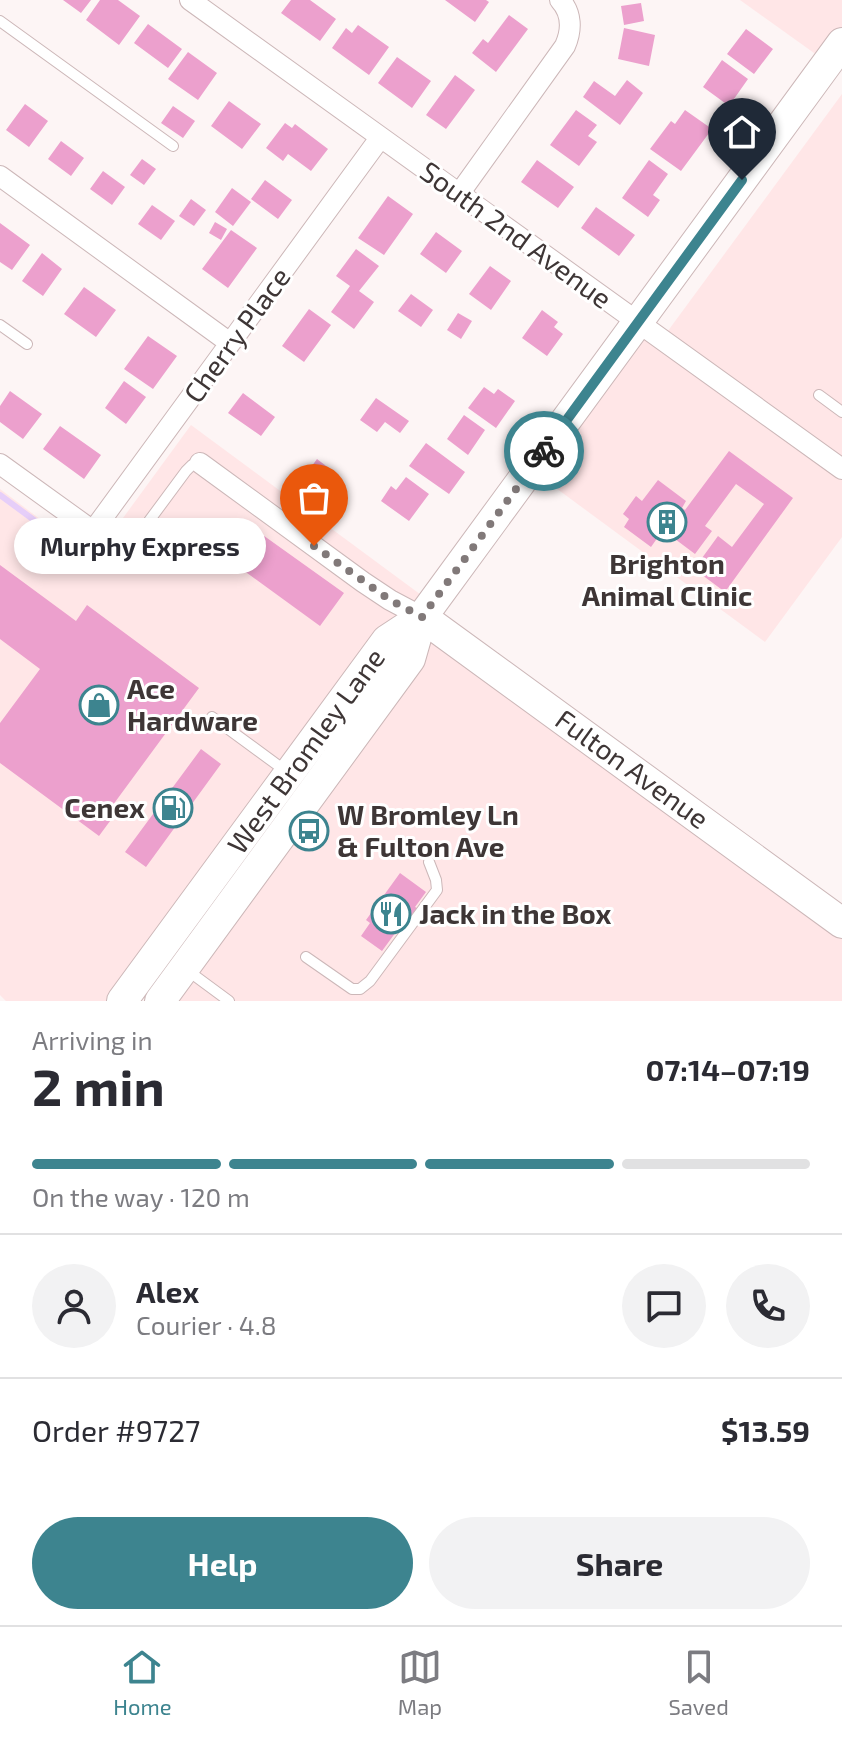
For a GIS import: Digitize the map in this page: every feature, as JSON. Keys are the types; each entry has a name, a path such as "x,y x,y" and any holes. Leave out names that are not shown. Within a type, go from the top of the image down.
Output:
{"main road":[{"path":"422,617 842,43"},
{"name":"West Bromley Lane","path":"122,1001 387,640 422,617"},
{"name":"West Bromley Lane","path":"160,1001 410,659 422,617"},
{"name":"Fulton Avenue","path":"422,617 842,923"}],"street":[{"name":"South 2nd Avenue","path":"190,0 842,469"},
{"path":"459,194 568,38 568,12 560,0"},
{"name":"Cherry Place","path":"0,464 93,531 380,138"},
{"path":"0,176 230,343"},
{"path":"200,463 363,582 422,617"}],"lane":[{"path":"0,21 173,146"},
{"path":"0,325 27,344"},
{"path":"819,395 842,412"},
{"path":"149,521 186,471 200,463"},
{"path":"212,717 289,773"},
{"path":"306,957 352,989 360,989 370,981 437,890 429,862"},
{"path":"162,947 184,968 229,1001"}],"shaded area":[{"path":"740,0 842,0 842,43 828,63"},
{"path":"842,94 842,537 765,642 530,469 638,323 662,339"},
{"path":"191,425 432,603 423,616 842,923 842,1001 160,1001 422,618 122,1001 6,1001 0,995 0,489 93,559"}],"building":[{"path":"63,0 91,0 81,13"},
{"path":"100,0 118,0 140,16 119,45 86,20"},
{"path":"291,0 310,0 336,19 320,41 281,13"},
{"path":"445,0 486,0 489,2 475,22"},
{"path":"641,3 644,21 624,25 621,6"},
{"path":"509,15 528,29 496,72 472,53 483,39 488,43"},
{"path":"148,24 182,49 168,68 134,43"},
{"path":"358,25 389,47 369,75 332,48 346,28 352,33"},
{"path":"624,28 655,35 649,66 618,59"},
{"path":"746,29 773,49 754,74 727,54"},
{"path":"188,52 217,73 198,100 168,79"},
{"path":"397,57 431,81 412,108 378,83"},
{"path":"722,60 748,79 729,106 703,87"},
{"path":"455,75 475,90 446,129 426,115"},
{"path":"627,80 643,93 620,125 583,97 594,81 615,96"},
{"path":"229,101 261,124 242,149 211,126"},
{"path":"25,104 48,121 29,147 6,130"},
{"path":"173,106 195,121 183,138 161,123"},
{"path":"576,110 597,125 588,136 597,142 579,166 550,145"},
{"path":"685,110 712,129 681,171 650,149 671,121 675,124"},
{"path":"285,123 292,128 295,124 328,149 311,171 288,154 283,161 266,148"},
{"path":"61,141 84,158 71,176 48,159"},
{"path":"142,159 156,169 144,185 130,175"},
{"path":"537,160 574,187 558,208 521,182"},
{"path":"649,160 668,174 653,195 660,200 648,217 622,198"},
{"path":"103,171 125,187 112,205 90,189"},
{"path":"265,180 292,200 278,219 251,199"},
{"path":"232,188 251,202 233,226 215,212"},
{"path":"388,196 413,214 384,255 358,238"},
{"path":"191,199 206,210 194,226 179,216"},
{"path":"152,205 175,221 161,240 138,224"},
{"path":"596,207 635,235 619,256 581,228"},
{"path":"215,222 227,229 221,240 209,233"},
{"path":"0,223 30,245 12,270 0,262"},
{"path":"231,230 257,248 228,288 202,269"},
{"path":"436,232 462,251 446,273 420,254"},
{"path":"356,249 379,266 359,291 374,302 354,329 331,312 350,286 336,276"},
{"path":"42,253 62,269 43,296 22,281"},
{"path":"490,266 511,281 491,310 469,294"},
{"path":"84,287 116,310 96,337 64,314"},
{"path":"411,294 433,310 421,327 398,311"},
{"path":"309,309 331,325 304,362 282,346"},
{"path":"542,310 558,322 554,327 563,334 547,356 522,338"},
{"path":"458,313 472,321 461,339 447,330"},
{"path":"148,336 177,356 153,389 124,369"},
{"path":"124,381 146,397 126,424 105,408"},
{"path":"484,387 494,394 498,389 515,401 496,428 468,408"},
{"path":"10,391 42,414 23,439 0,422 0,406"},
{"path":"243,393 275,417 261,436 228,413"},
{"path":"376,398 409,421 400,433 385,422 377,432 360,420"},
{"path":"464,415 485,430 468,455 447,439"},
{"path":"60,426 101,455 84,479 43,449"},
{"path":"426,443 465,472 449,494 409,466"},
{"name":"Brighton Animal Clinic","path":"729,451 793,498 725,592 694,569 718,536 732,547 764,504 736,484 705,526 712,531 695,554 663,530 651,547 624,527 629,519 623,514 636,496 642,501 658,480 686,501 682,508 685,510"},
{"path":"317,459 334,472 318,494 301,481"},
{"path":"406,477 429,494 409,521 381,501 391,486 396,490"},
{"path":"260,533 344,593 320,626 236,565"},
{"name":"Ace Hardware","path":"0,565 76,621 87,605 199,688 107,813 113,817 99,836 0,763 0,723 40,669 0,639"},
{"name":"Cenex","path":"201,749 221,764 146,867 125,852"},
{"name":"Jack in the Box","path":"400,873 426,892 382,951 361,936 370,923 366,920"}],"waterway":[{"path":"0,495 57,537"}],"way so far":[{"path":"314,546 390,600 422,617 544,451"}],"place":[{"name":"Brighton Animal Clinic","path":"667,522"},
{"name":"Murphy Express","path":"314,546"},
{"name":"Ace Hardware","path":"99,705"},
{"name":"Cenex","path":"173,808"},
{"name":"W Bromley Ln & Fulton Ave","path":"309,831"},
{"name":"Jack in the Box","path":"391,914"}],"route":[{"path":"544,451 742,180"}]}
